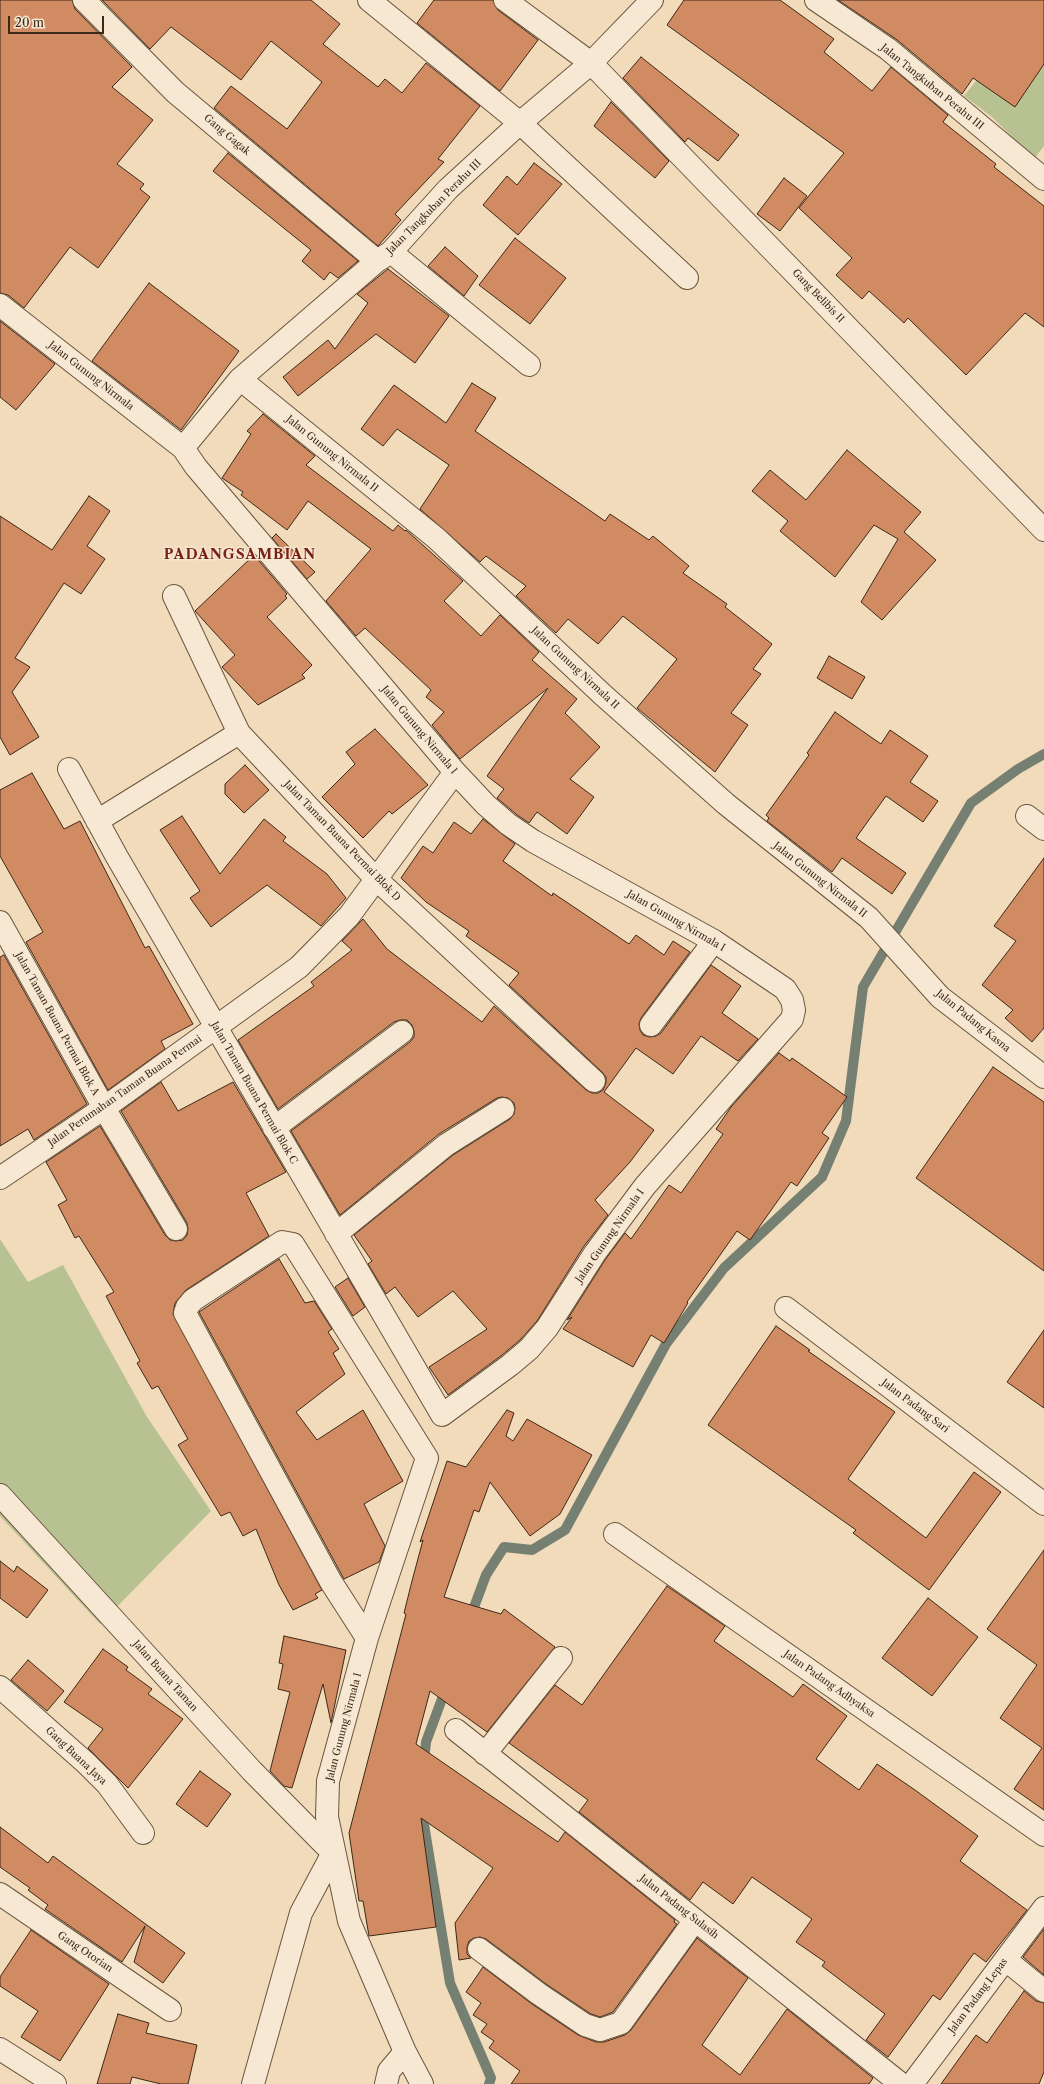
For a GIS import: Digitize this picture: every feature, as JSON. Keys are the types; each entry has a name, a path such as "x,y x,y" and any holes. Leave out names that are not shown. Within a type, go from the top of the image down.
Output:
{"street":[{"name":"Gang Gagak","path":"84,0 176,92 384,257 529,365"},
{"path":"369,0 520,123 687,278"},
{"name":"Gang Belibis II","path":"505,0 591,63 1044,530"},
{"name":"Jalan Tangkuban Perahu III","path":"183,448 240,379 384,257 448,189 520,123 591,63 652,0"},
{"name":"Jalan Tangkuban Perahu III","path":"816,0 888,49 1044,179"},
{"name":"Jalan Gunung Nirmala","path":"0,305 183,448"},
{"name":"Jalan Gunung Nirmala II","path":"240,379 436,538 603,695 726,804 869,918 907,959"},
{"name":"Jalan Gunung Nirmala I","path":"183,448 201,473 455,772 486,805 508,824 533,841 714,941 785,989 792,1000 794,1010 792,1019 645,1186 595,1253 547,1328 510,1365 442,1415"},
{"name":"Jalan Taman Buana Permai Blok D","path":"174,596 239,733 375,878 594,1081"},
{"path":"97,821 239,733"},
{"name":"Jalan Taman Buana Permai Blok C","path":"69,769 97,821 274,1128 442,1415"},
{"name":"Jalan Perumahan Taman Buana Permai","path":"0,1178 104,1108 299,967 349,916 375,878 455,772"},
{"path":"1027,816 1044,830"},
{"name":"Jalan Taman Buana Permai Blok A","path":"0,922 104,1108 176,1229"},
{"path":"652,1025 714,941"},
{"name":"Jalan Padang Kasna","path":"907,959 940,997 1044,1077"},
{"path":"274,1128 402,1032"},
{"path":"336,1234 446,1145 503,1109"},
{"name":"Jalan Gunung Nirmala I","path":"367,1638 327,1575 185,1313 187,1307 193,1300 275,1245 282,1242 293,1244 427,1458 367,1638 328,1781 327,1817 333,1853 349,1921 405,2052 422,2084"},
{"name":"Jalan Padang Sari","path":"786,1308 1044,1504"},
{"name":"Jalan Buana Taman","path":"0,1495 252,1772 333,1853"},
{"name":"Jalan Padang Adhyaksa","path":"614,1534 1044,1835"},
{"path":"485,1754 561,1658"},
{"name":"Gang Buana Jaya","path":"0,1687 86,1763 107,1784 143,1833"},
{"name":"Jalan Padang Sulasih","path":"456,1730 901,2084"},
{"path":"253,2084 301,1913 333,1853"},
{"name":"Gang Otorian","path":"0,1894 170,2010"},
{"name":"Jalan Padang Lepas","path":"912,2084 1044,1908"},
{"path":"479,1950 539,1994 585,2025 600,2030 621,2023 695,1920"},
{"path":"1006,1960 1044,1991"},
{"path":"0,2049 55,2084"},
{"path":"386,2084 389,2071 405,2052"}],"green space":[{"path":"1040,0 1044,2 1044,146 1034,159 992,117 964,96"},
{"path":"0,1239 28,1282 63,1265 147,1417 211,1511 100,1624 0,1516"}],"building":[{"path":"0,0 72,0 75,9 132,67 112,87 153,120 117,164 144,184 140,189 150,197 98,268 70,247 24,308 8,295 0,293"},
{"path":"102,0 311,0 340,24 323,44 378,87 385,79 402,93 426,63 480,106 438,159 444,162 395,214 401,220 378,246 214,108 231,86 287,129 322,82 271,41 241,80 171,27 150,49"},
{"path":"434,0 493,0 498,10 538,40 500,91 417,23"},
{"path":"684,0 780,0 834,39 824,52 872,91 891,67 948,115 943,122 996,164 994,167 1044,206 1044,327 1025,313 966,375 908,318 904,323 869,291 862,299 836,275 852,258 799,208 844,153 667,25"},
{"path":"838,0 1044,0 1044,64 1015,107 973,78 962,94 896,39"},
{"path":"641,57 739,135 718,161 688,138 685,142 623,78"},
{"path":"611,102 669,161 655,178 594,126"},
{"path":"228,153 358,261 338,278 330,272 324,280 302,261 311,250 213,171"},
{"path":"534,163 562,184 518,235 483,205 507,176 517,185"},
{"path":"784,178 807,196 780,231 757,214"},
{"path":"515,238 566,278 530,324 479,285"},
{"path":"445,247 478,276 464,296 428,266"},
{"path":"388,269 449,316 415,363 376,334 298,396 283,377 328,340 335,349 368,303 357,294"},
{"path":"149,283 239,351 181,430 92,361"},
{"path":"0,321 55,364 16,410 0,397"},
{"path":"472,383 496,398 475,431 605,521 610,514 649,540 653,536 689,566 683,573 727,604 725,607 772,644 753,669 761,674 731,713 748,725 715,772 637,708 677,659 623,616 598,644 568,619 556,633 516,596 526,586 486,556 480,562 420,509 449,465 397,429 383,446 361,429 394,385 446,423"},
{"path":"263,414 315,456 306,465 393,531 398,525 405,531 406,530 463,581 444,601 481,636 500,615 539,652 532,660 577,699 565,713 600,747 570,779 594,797 567,834 537,812 529,823 516,814 497,798 504,789 487,776 548,688 460,759 432,725 444,712 426,697 431,690 365,628 356,636 326,601 371,549 308,501 287,530 241,495 243,492 222,478 251,434 247,431"},
{"path":"847,450 921,512 904,532 936,560 882,620 861,602 898,539 874,525 835,577 780,531 788,521 752,491 770,470 806,500"},
{"path":"89,496 110,511 87,546 105,559 81,594 64,583 15,658 30,667 12,692 39,737 10,755 0,737 0,516 52,550"},
{"path":"276,534 315,572 307,579 272,538"},
{"path":"254,555 287,594 285,596 287,598 267,617 312,665 302,675 305,678 258,705 222,667 235,655 195,611"},
{"path":"829,656 865,677 852,699 817,678"},
{"path":"835,712 881,744 890,730 928,756 910,782 938,801 923,822 886,796 856,838 906,873 892,894 842,858 832,872 767,821 769,818 766,815 809,755 807,753"},
{"path":"375,729 428,785 392,814 389,811 363,838 322,797 355,764 346,752"},
{"path":"245,765 269,790 244,813 225,794 225,784"},
{"path":"32,773 64,829 80,821 145,948 149,946 193,1024 161,1041 165,1049 108,1090 26,942 43,932 0,856 0,790"},
{"path":"182,816 220,874 264,819 286,837 283,841 327,874 346,898 321,926 267,885 211,927 190,898 200,891 160,830"},
{"path":"483,819 515,844 503,861 552,896 553,893 629,944 636,935 664,955 673,941 690,952 641,1018 639,1024 643,1035 650,1037 661,1033 711,965 741,986 722,1013 758,1039 738,1061 701,1036 673,1074 636,1048 604,1092 654,1130 630,1162 595,1200 608,1215 584,1246 537,1321 520,1340 502,1355 448,1395 429,1367 487,1329 453,1291 418,1317 395,1287 386,1294 368,1264 372,1261 354,1235 453,1155 510,1119 514,1114 514,1103 508,1098 497,1098 439,1134 340,1215 291,1131 410,1042 414,1037 412,1025 407,1020 394,1022 278,1109 238,1040 314,986 311,982 352,950 342,941 363,919 387,949 482,1022 494,1006 586,1090 592,1093 598,1093 603,1090 606,1083 606,1077 602,1072 509,985 519,973 466,936 469,931 426,902 401,878 423,846 433,853 454,822 471,834"},
{"path":"1044,858 1044,1028 1032,1042 1005,1018 1013,1010 982,985 1016,941 994,926"},
{"path":"4,955 87,1104 34,1140 28,1129 0,1146 0,957"},
{"path":"779,1053 790,1061 792,1058 847,1097 822,1133 829,1138 797,1186 791,1182 750,1240 737,1231 687,1302 688,1303 664,1343 651,1335 633,1367 563,1329 572,1317 567,1320 605,1260 625,1233 631,1239 669,1185 681,1193 723,1134 716,1129 731,1107"},
{"path":"993,1067 1044,1102 1044,1271 916,1178"},
{"path":"161,1082 178,1111 233,1082 286,1172 246,1193 269,1236 186,1290 175,1303 173,1314 322,1590 315,1594 318,1598 293,1610 279,1585 256,1529 243,1536 230,1512 221,1516 178,1445 188,1439 158,1386 152,1389 137,1363 140,1361 106,1296 114,1292 79,1236 75,1238 58,1205 67,1200 46,1162 100,1126 165,1235 170,1240 183,1240 187,1235 187,1223 121,1111"},
{"path":"279,1259 305,1303 314,1301 332,1329 328,1332 339,1349 333,1353 345,1374 296,1412 317,1440 363,1410 403,1481 364,1504 385,1546 379,1562 344,1579 199,1312"},
{"path":"348,1278 365,1307 353,1316 335,1287"},
{"path":"776,1326 810,1350 808,1351 895,1412 848,1479 926,1538 974,1472 1001,1492 929,1590 853,1533 856,1530 708,1425"},
{"path":"1044,1330 1044,1408 1007,1382"},
{"path":"507,1410 514,1413 506,1436 513,1441 527,1419 592,1455 560,1514 530,1536 490,1482 479,1512 474,1510 444,1597 501,1614 504,1609 555,1647 487,1732 430,1691 416,1744 558,1842 565,1832 675,1920 674,1922 677,1924 613,2012 600,2017 591,2014 546,1984 486,1939 480,1937 469,1941 467,1954 471,1958 459,1960 455,1923 493,1868 421,1818 436,1927 369,1936 363,1901 359,1901 349,1833 406,1614 404,1613 423,1540 420,1542 447,1461 466,1467"},
{"path":"1044,1550 1044,1810 1014,1789 1042,1748 1000,1718 1037,1665 987,1629"},
{"path":"0,1561 14,1572 17,1566 48,1590 27,1618 0,1598"},
{"path":"667,1586 725,1626 714,1641 793,1697 803,1684 847,1716 816,1759 859,1790 877,1764 915,1790 978,1836 960,1861 1027,1910 986,1962 974,1953 940,2000 933,1995 888,2057 866,2040 885,2014 822,1966 825,1962 796,1942 812,1919 752,1877 733,1904 703,1882 690,1900 579,1812 588,1800 509,1743 555,1685 582,1705"},
{"path":"928,1598 978,1637 932,1696 882,1658"},
{"path":"284,1636 346,1650 331,1723 323,1684 292,1788 284,1786 270,1771 290,1692 278,1689 283,1664 279,1663"},
{"path":"103,1649 128,1667 126,1670 152,1689 148,1694 183,1719 128,1788 88,1748 103,1729 64,1702"},
{"path":"28,1660 64,1691 47,1711 11,1680"},
{"path":"200,1771 231,1794 207,1827 176,1804"},
{"path":"0,1827 48,1863 53,1856 185,1953 163,1983 134,1962 145,1926 122,1962 45,1909 48,1905 28,1890 30,1888 0,1867"},
{"path":"1044,1929 1044,1975 1023,1957"},
{"path":"31,1930 109,1984 60,2061 21,2037 38,2011 0,1986 0,1977"},
{"path":"697,1938 748,1978 702,2045 740,2075 787,2009 873,2078 869,2084 511,2084 520,2071 489,2048 494,2041 481,2032 487,2024 473,2015 481,2003 466,1992 483,1967 532,2004 578,2035 596,2042 604,2042 625,2035 631,2030"},
{"path":"1024,1991 1036,2001 1044,2003 1044,2072 1039,2084 941,2084 976,2035 987,2043"},
{"path":"118,2014 149,2023 146,2033 197,2045 188,2084 161,2084 132,2077 130,2084 97,2084"}],"waterway":[{"path":"470,1618 486,1575 504,1547 532,1550 565,1530 666,1344 724,1268 822,1177 846,1121 863,987 971,803 1018,769 1044,754"},
{"path":"424,1762 426,1742 446,1688"},
{"path":"421,1806 450,1983 491,2078 489,2084"}],"district":[{"name":"PADANGSAMBIAN","path":"240,555"}]}
